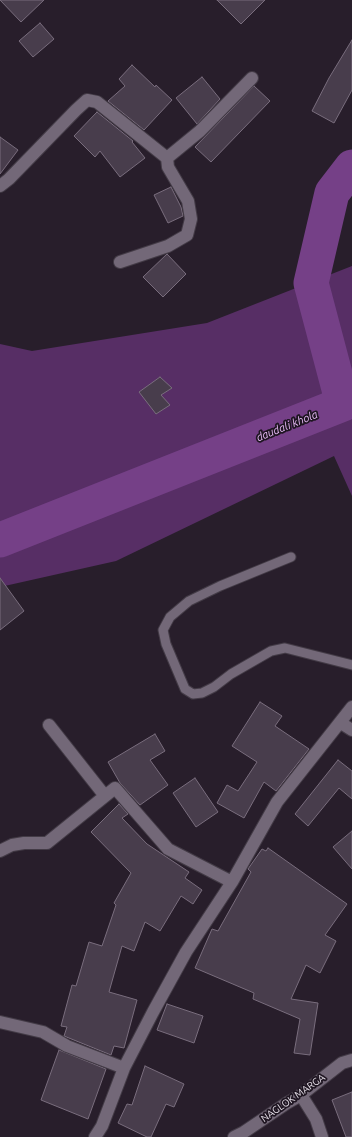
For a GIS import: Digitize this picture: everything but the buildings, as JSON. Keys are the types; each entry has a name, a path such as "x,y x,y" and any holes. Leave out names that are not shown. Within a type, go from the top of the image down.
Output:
{"street":[{"path":"167,158 200,132 252,78"},
{"path":"0,186 9,179 87,100 97,102 167,158 168,167 188,202 190,219 187,235 168,246 120,262"},
{"path":"95,1137 102,1126 124,1068 186,952 232,882 277,802 352,708"},
{"path":"341,723 352,730"},
{"path":"49,725 105,796"},
{"path":"0,851 12,845 24,843 47,844 115,788 168,849 232,882"},
{"path":"0,1022 43,1032 66,1046 124,1068"},
{"name":"NAGLOK MARGA","path":"234,1137 301,1094 342,1063 352,1060"},
{"path":"301,1094 316,1119 322,1137"}],"lane":[{"path":"291,557 220,586 189,601 170,617 163,630 166,644 185,689 194,694 202,693 271,651 285,648 352,665"}],"shaded area":[{"path":"352,266 352,496 334,456 116,561 0,587 0,344 32,351 207,323"}],"waterway":[{"name":"daudali khola","path":"0,540 343,404 311,283 332,193 352,167"}]}
